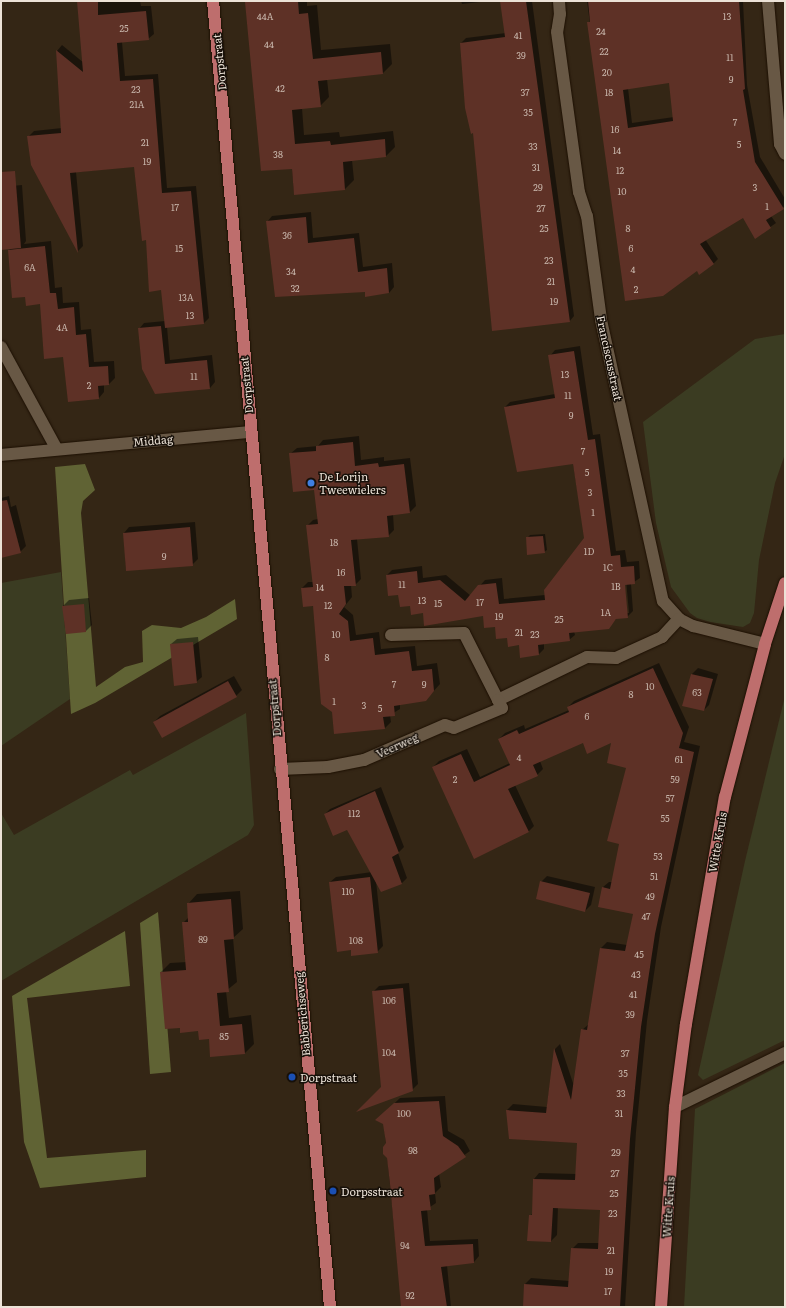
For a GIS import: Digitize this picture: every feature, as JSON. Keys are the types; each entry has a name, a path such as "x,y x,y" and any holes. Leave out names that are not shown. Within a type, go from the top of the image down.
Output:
{"main road":[{"name":"Dorpstraat","path":"213,1 280,769"},
{"name":"Witte Kruis","path":"661,1307 675,1106 686,1024 724,797 765,644 785,583"},
{"name":"Babberichseweg","path":"280,769 330,1307"}],"street":[{"name":"Franciscusstraat","path":"558,1 560,14 557,32 567,111 579,192 587,216 601,320 663,601 679,619 693,626 765,644"},
{"path":"768,1 780,144 785,154"},
{"path":"1,347 56,448"},
{"name":"Middag","path":"1,455 56,448 250,432"},
{"path":"391,635 464,633 498,700 587,657 616,658 662,637 679,619"},
{"name":"Veerweg","path":"280,769 328,767 364,760 445,725 454,728 502,708 498,700"},
{"path":"675,1106 785,1053"}],"green space":[{"path":"785,334 785,454 775,483 759,560 754,613 750,623 743,627 710,622 697,618 690,613 671,587 656,523 643,422 755,339"},
{"path":"85,464 95,490 83,501 81,513 96,687 125,667 143,662 142,631 152,625 181,628 206,617 235,599 237,619 95,703 71,714 55,467"},
{"path":"61,572 70,699 1,746 1,583"},
{"path":"785,696 785,1040 703,1080 698,1075 745,861"},
{"path":"246,713 254,825 248,835 1,981 1,813 14,835 130,770 133,775"},
{"path":"158,912 171,1072 150,1074 140,923"},
{"path":"125,931 130,986 27,998 47,1158 146,1150 146,1177 40,1188 24,1142 12,996"},
{"path":"785,1063 785,1307 684,1307 695,1109"}],"building":[{"path":"77,1 98,1 98,15 146,11 149,40 117,43 120,81 153,79 162,193 191,191 204,324 165,328 161,290 149,292 146,240 142,241 134,167 70,173 78,253 31,165 27,136 61,133 56,50 83,72"},
{"path":"298,1 299,14 308,13 313,59 381,52 383,74 318,81 321,107 292,110 295,144 330,141 331,145 385,139 386,157 343,162 345,190 294,195 292,169 261,171 245,2"},
{"path":"500,1 526,1 570,322 492,331 473,133 471,134 465,108 460,43 505,37"},
{"path":"588,1 739,1 745,89 743,90 755,162 784,209 766,220 771,228 755,239 743,218 700,244 714,264 699,275 697,271 663,296 625,301 587,22 590,22","holes":["669,83 673,121 628,128 623,90"]},
{"path":"15,171 21,248 1,250 1,172"},
{"path":"306,217 308,243 354,238 358,272 387,268 389,293 365,297 365,292 275,297 266,221"},
{"path":"45,246 50,293 56,293 58,309 74,307 76,335 86,334 89,367 108,366 109,385 98,386 99,399 68,402 63,357 44,359 40,304 26,306 25,297 12,298 8,250"},
{"path":"161,326 165,364 207,360 210,389 155,394 142,369 138,328"},
{"path":"574,351 588,440 595,439 611,556 620,555 621,567 634,566 635,584 625,585 628,618 616,619 609,629 569,633 570,641 538,645 539,655 520,658 519,645 508,647 507,638 496,639 495,627 484,628 483,616 424,626 423,613 411,615 410,606 400,607 398,595 388,596 386,575 417,571 418,583 440,580 465,601 478,585 496,583 499,604 545,600 544,590 584,538 573,464 517,472 504,407 555,398 548,355"},
{"path":"353,442 355,466 378,463 379,467 404,464 410,513 387,516 389,537 351,540 356,586 344,586 346,604 339,614 348,621 350,641 373,638 375,655 409,651 412,671 432,669 434,691 426,701 394,706 395,716 383,717 385,729 334,734 332,712 321,704 313,606 303,607 301,588 313,587 306,525 318,524 314,490 293,492 289,453 316,451 316,446"},
{"path":"7,500 21,553 1,558 1,501"},
{"path":"190,527 193,566 126,571 123,533"},
{"path":"543,536 545,553 527,555 526,537"},
{"path":"84,604 86,632 66,634 62,606"},
{"path":"193,642 197,683 174,686 170,644"},
{"path":"653,668 683,733 679,748 694,752 655,934 641,1027 630,1139 620,1307 523,1307 524,1284 568,1287 571,1248 598,1249 600,1210 553,1208 551,1242 527,1241 529,1215 532,1215 533,1179 575,1180 577,1143 509,1139 506,1110 546,1113 554,1048 571,1100 581,1029 587,1030 600,948 625,951 633,914 598,907 602,887 610,889 619,844 607,841 626,768 607,763 611,743 587,754 583,743 533,765 538,776 508,789 529,832 474,859 432,767 461,754 474,782 510,765 498,739 517,730 519,734 569,712 567,707"},
{"path":"691,674 713,679 704,711 682,706"},
{"path":"228,681 237,697 162,738 153,722"},
{"path":"375,791 399,853 392,857 402,884 381,892 347,830 333,836 324,814"},
{"path":"370,877 378,953 351,956 351,950 337,952 329,882"},
{"path":"540,881 590,893 585,912 536,899"},
{"path":"231,899 234,939 224,940 229,992 217,993 220,1026 242,1024 245,1054 210,1057 209,1039 199,1040 198,1031 180,1033 180,1028 165,1029 160,972 186,970 182,922 188,922 187,903"},
{"path":"403,988 413,1091 356,1112 381,1087 372,991"},
{"path":"439,1101 443,1136 458,1146 466,1157 434,1178 435,1194 429,1195 431,1210 421,1211 425,1246 473,1244 474,1263 441,1267 447,1307 401,1307 387,1158 383,1154 383,1147 386,1143 383,1124 375,1120 394,1103"}],"place":[{"name":"De Lorijn Tweewielers","path":"311,483"},
{"name":"Dorpstraat","path":"292,1077"},
{"name":"Dorpsstraat","path":"333,1191"}]}
